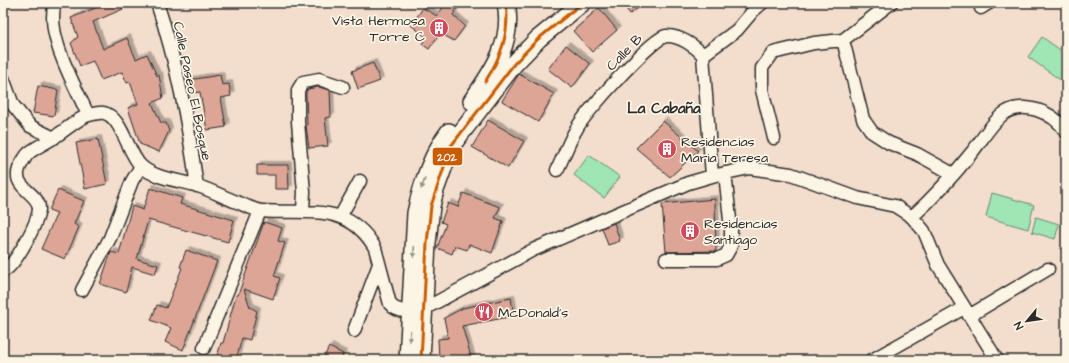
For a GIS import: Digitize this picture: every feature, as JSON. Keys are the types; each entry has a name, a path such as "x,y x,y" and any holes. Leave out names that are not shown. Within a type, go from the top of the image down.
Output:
{"main road":[{"path":"421,360 418,310 416,213 420,190 440,144 470,105 501,56 506,42 509,22 506,3"},
{"path":"408,360 418,310 434,190 452,146 514,64 538,40 582,3"}],"street":[{"path":"55,3 52,12 57,44 88,115"},
{"name":"Calle Paseo El Bosque","path":"156,3 170,41 189,134 197,186"},
{"path":"712,176 703,55 737,30 752,11 762,3"},
{"path":"774,138 762,90 762,68 773,53 814,43 843,40 891,3"},
{"name":"Calle B","path":"557,170 577,126 631,63 655,42 666,36 688,42 703,55"},
{"path":"843,40 863,119 872,132 889,143 917,154 953,174"},
{"path":"3,78 13,105 30,126 54,138"},
{"path":"303,211 304,192 299,139 298,90 303,82 319,79 343,87"},
{"path":"912,217 931,200 1002,115 1021,108 1039,110 1062,125 1066,132"},
{"path":"3,270 11,264 21,249 31,231 39,209 36,199 24,189 18,177 20,166 29,153 88,115 103,113 110,115 117,123 141,166 152,173 197,186 260,211 303,211 341,216 359,228 371,240 378,256 378,264 390,304 397,310 418,310 533,250 688,183 749,168 791,174 857,198 895,206 912,217 924,231 938,265 996,360"},
{"path":"82,290 110,238 132,181 141,166"},
{"path":"666,259 717,259 726,255 731,246 731,229 725,173"},
{"path":"341,216 360,181"},
{"path":"204,348 260,211"},
{"path":"354,331 378,264"},
{"path":"872,360 1048,269"}],"green space":[{"path":"1042,37 1066,54 1066,84 1028,57"},
{"path":"589,155 620,177 604,198 574,175"},
{"path":"992,193 1034,205 1028,229 986,217"},
{"path":"1036,217 1059,224 1055,239 1032,232"}],"building":[{"path":"99,3 120,3 123,9 93,22 103,49 127,38 136,59 147,54 157,76 159,75 163,98 152,103 161,123 166,123 169,131 159,152 140,144 128,108 138,104 130,82 127,83 122,72 101,80 93,61 80,66 71,43 78,37 71,18 100,6"},
{"name":"Vista Hermosa Torre C","path":"446,3 450,3 457,8 453,15 465,26 454,41 440,33 429,49 422,44 426,37 411,25 423,8 437,16"},
{"path":"622,3 645,3 630,14"},
{"path":"599,8 617,30 592,52 573,31"},
{"path":"566,45 590,64 572,88 548,69"},
{"path":"373,63 380,81 358,89 352,71"},
{"path":"519,74 554,94 538,122 502,101"},
{"path":"220,75 222,85 229,84 231,96 221,98 226,127 207,130 200,92 192,93 189,80"},
{"path":"38,86 58,90 54,116 33,113"},
{"path":"318,87 330,90 331,117 325,118 328,146 309,148 306,125 306,92 308,89"},
{"path":"488,120 524,141 508,168 472,147"},
{"name":"Residencias Maria Teresa","path":"663,121 698,151 670,177 636,148"},
{"path":"98,139 107,184 85,189 76,143"},
{"path":"257,165 288,165 289,189 275,189 275,175 257,175"},
{"path":"150,188 182,198 180,204 234,220 228,242 148,220 137,259 158,265 155,274 132,267 126,292 100,284 111,252 119,254 132,206 143,210"},
{"path":"58,190 84,201 74,224 79,227 65,259 41,249 57,213 49,210"},
{"path":"463,193 500,207 495,218 503,221 492,253 469,244 467,250 455,246 452,254 437,248 446,224 441,222 448,203 458,207"},
{"name":"Residencias Santiago","path":"715,199 716,251 666,252 662,204"},
{"path":"264,222 282,228 278,241 285,243 274,276 280,278 273,299 244,289 250,307 257,311 250,340 242,338 236,360 216,360 221,343 223,343 236,295 238,295"},
{"path":"614,223 620,241 608,245 602,228"},
{"path":"186,250 217,261 183,350 165,342 171,328 151,320 157,305 166,308 182,268 180,267"},
{"path":"511,298 514,316 462,326 472,360 439,360 438,339 448,338 444,318 463,308"},
{"path":"329,347 343,354 341,360 330,360 324,357"}],"transit line":[{"name":"202","path":"485,82 496,63 503,44 507,24 506,3"},
{"name":"202","path":"421,360 427,243 431,206 451,146 514,64 538,39 582,3"}],"place":[{"name":"Vista Hermosa Torre C","path":"439,28"},
{"name":"Residencias Maria Teresa","path":"667,149"},
{"name":"Residencias Santiago","path":"690,231"},
{"name":"McDonald's","path":"484,312"}],"district":[{"name":"La Cabaña","path":"664,108"}]}
